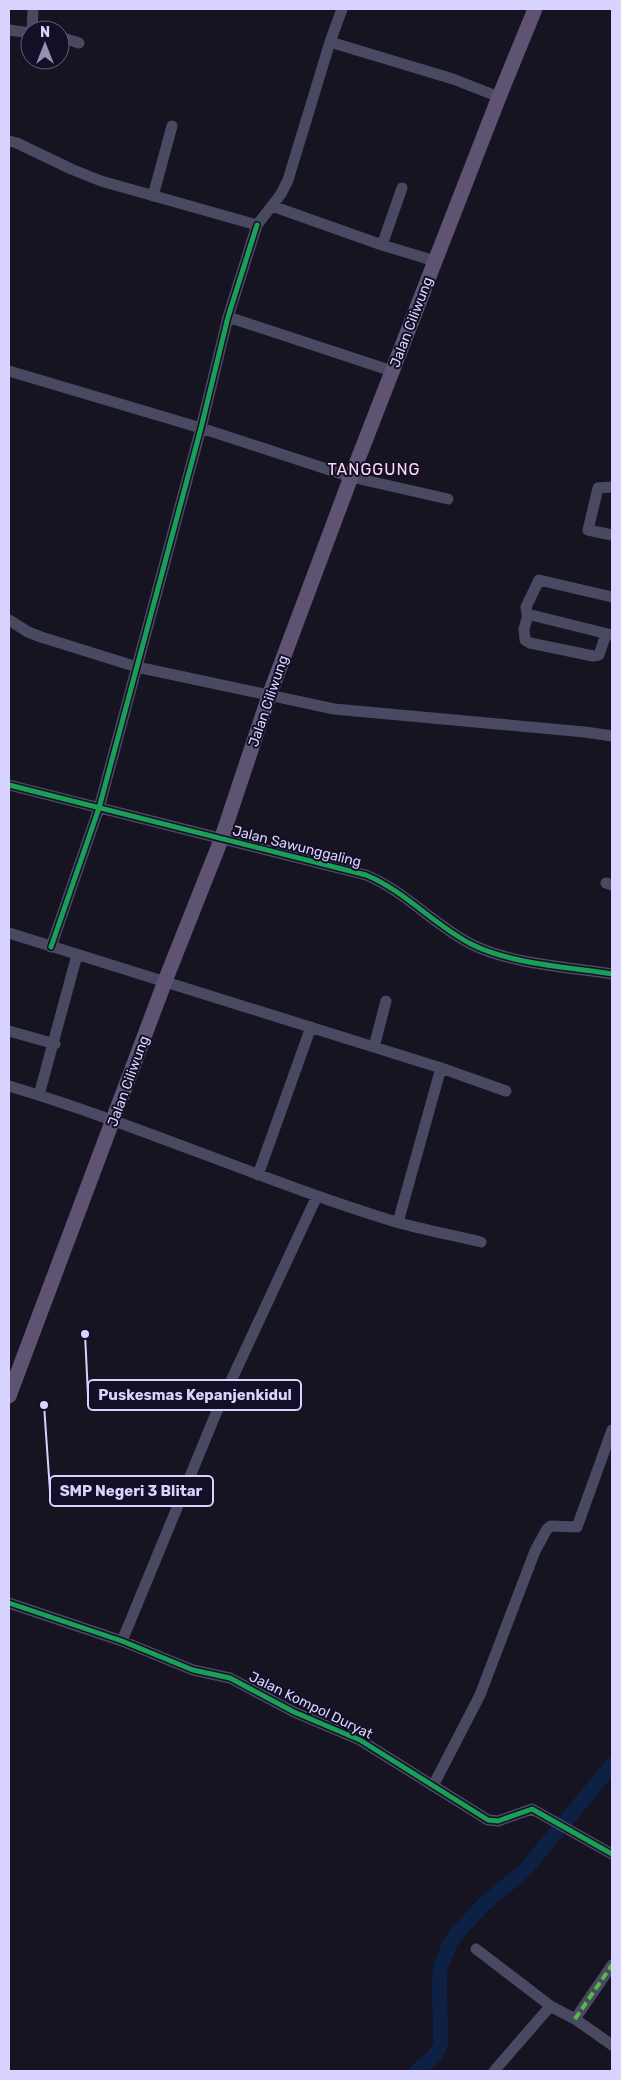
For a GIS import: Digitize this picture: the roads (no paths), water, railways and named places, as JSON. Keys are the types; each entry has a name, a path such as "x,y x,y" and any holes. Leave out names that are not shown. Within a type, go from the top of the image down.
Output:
{"main road":[{"name":"Jalan Ciliwung","path":"9,1396 165,982 221,840 269,696 351,477 535,9"}],"street":[{"path":"51,947 100,808 201,428 228,317 257,226 288,180 330,42 342,9"},
{"path":"70,40 79,43"},
{"path":"330,42 453,79 499,97"},
{"path":"153,196 172,126"},
{"path":"9,141 18,143 70,169 101,181 257,226"},
{"path":"382,245 402,188"},
{"path":"272,206 382,245 435,261"},
{"path":"228,317 392,371"},
{"path":"9,372 201,428 351,477 448,499"},
{"path":"612,486 598,488 588,530 612,535"},
{"path":"528,614 609,634 599,656 583,655 530,643 525,640 528,614 526,606 539,580 612,597"},
{"path":"9,620 28,632 41,637 137,667 334,709 612,736"},
{"name":"Jalan Sawunggaling","path":"9,785 221,840 366,875 413,902 469,943 485,951 517,959 612,974"},
{"path":"9,932 51,947 441,1068 506,1091"},
{"path":"39,1095 55,1044 77,955"},
{"path":"374,1047 386,1001"},
{"path":"258,1175 311,1027"},
{"path":"9,1031 55,1044"},
{"path":"398,1222 441,1068"},
{"path":"9,1086 113,1121 317,1196 398,1222 481,1242"},
{"path":"122,1641 218,1411 317,1196"},
{"path":"433,1786 480,1696 535,1551 547,1529 551,1526 576,1527 612,1430"},
{"name":"Jalan Kompol Duryat","path":"9,1604 122,1641 193,1670 230,1678 294,1712 360,1740 410,1770 470,1810 493,1822 532,1809 612,1854"},
{"path":"476,1949 552,2007 575,2019 612,2045"},
{"path":"575,2019 612,1964"},
{"path":"494,2071 547,2010 552,2007"}],"waterway":[{"path":"417,2071 435,2055 441,2043 439,1978 441,1966 450,1943 484,1904 524,1871 612,1765"}],"place":[{"name":"Puskesmas Kepanjenkidul","path":"85,1334"},
{"name":"SMP Negeri 3 Blitar","path":"44,1405"}],"district":[{"name":"TANGGUNG","path":"374,469"}]}
